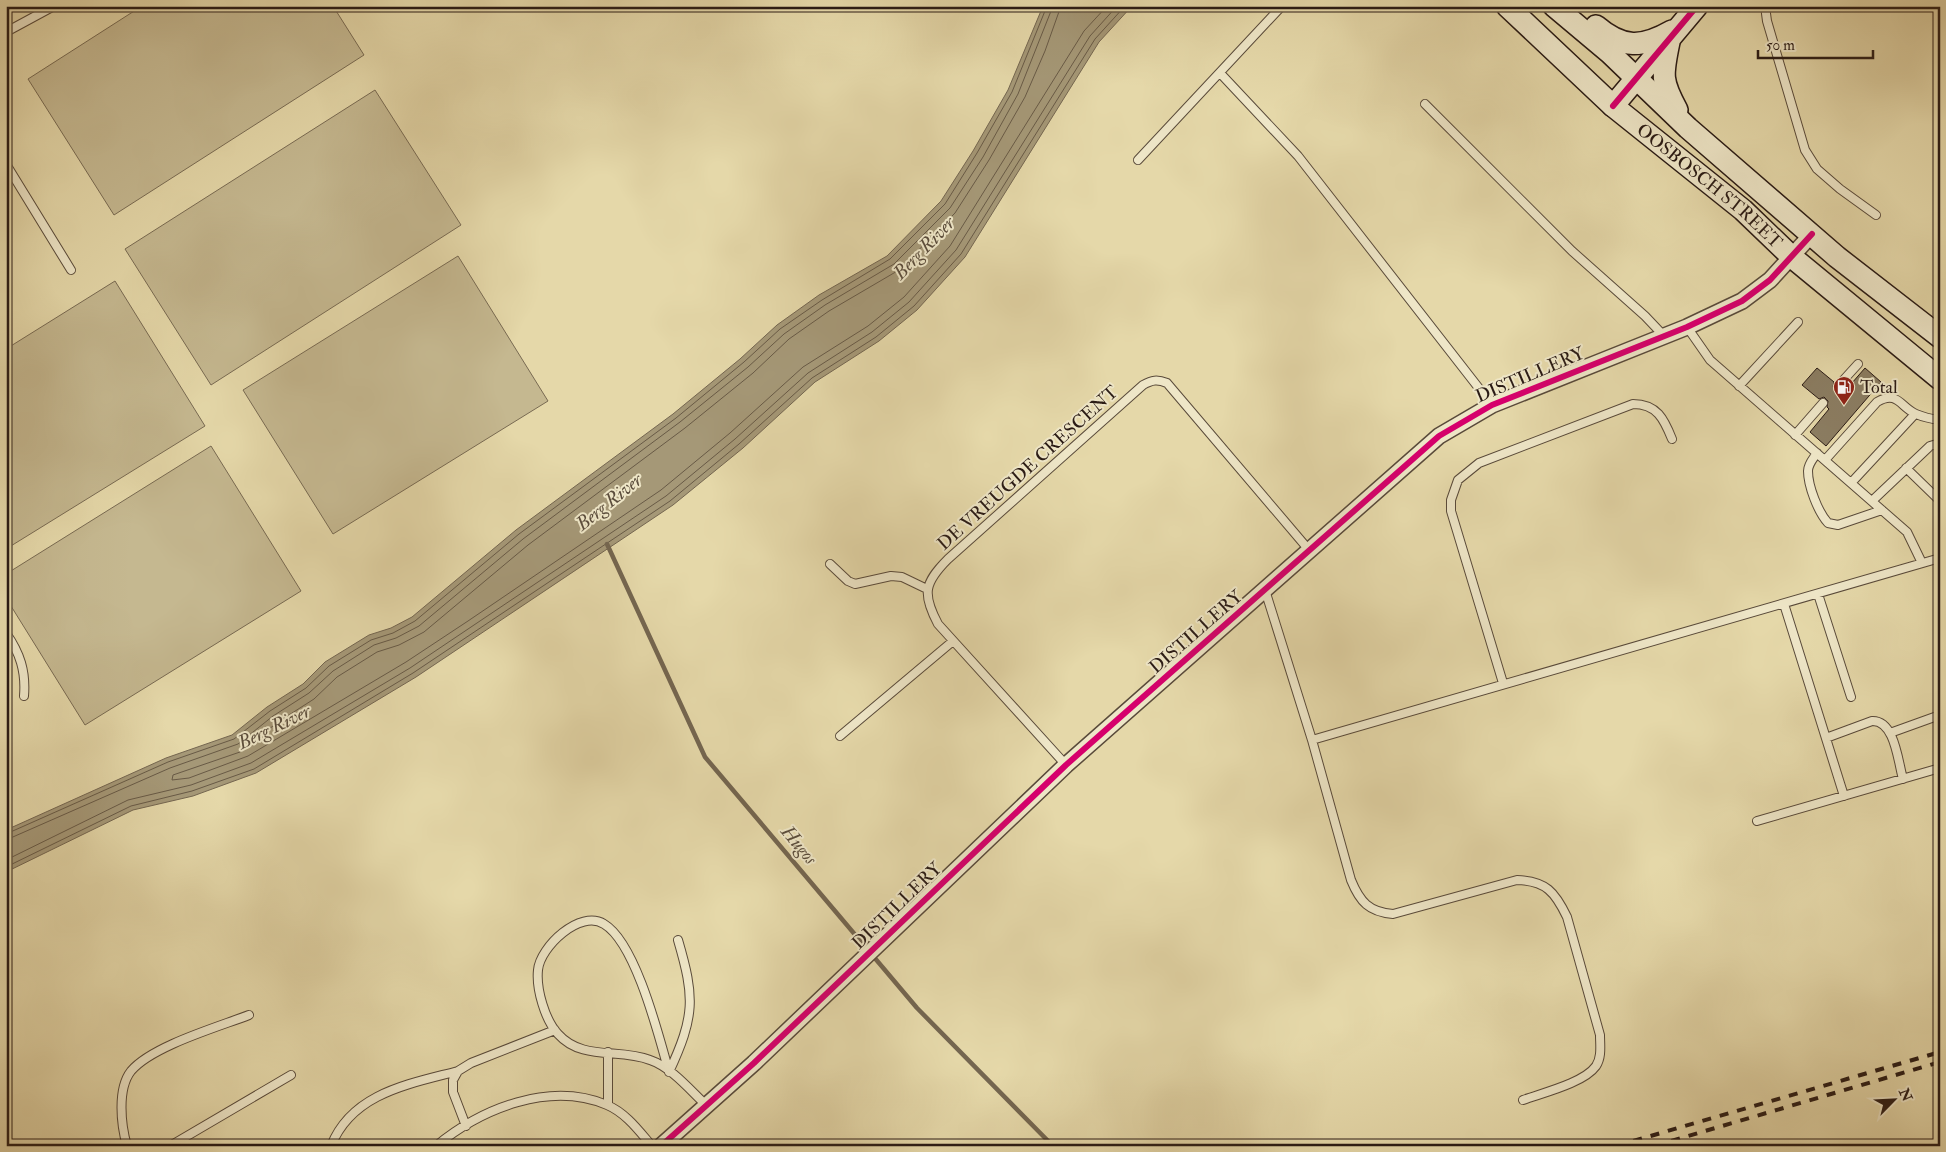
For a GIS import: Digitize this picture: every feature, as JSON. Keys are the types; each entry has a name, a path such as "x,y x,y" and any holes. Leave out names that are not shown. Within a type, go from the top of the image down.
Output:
{"main road":[{"name":"OOSBOSCH STREET","path":"1507,6 1613,106 1743,210 1793,258 1940,379"},
{"name":"OOSBOSCH STREET","path":"1554,6 1610,53 1688,128 1837,257 1940,337"},
{"path":"1573,6 1614,40 1624,43 1642,43 1675,31"},
{"path":"1613,106 1697,6"},
{"path":"1675,31 1664,64 1664,88 1688,128"}],"street":[{"name":"DISTILLERY","path":"661,1146 754,1063 1066,765 1439,436 1492,405 1688,327 1742,301 1770,280 1793,258 1812,234"}],"lane":[{"path":"6,32 54,6"},
{"path":"1765,6 1771,36 1805,150 1817,169 1840,189 1876,215"},
{"path":"1138,160 1279,9"},
{"path":"1220,73 1298,156 1492,405"},
{"path":"1425,104 1572,251 1645,316 1664,336"},
{"path":"6,164 71,270"},
{"path":"1739,386 1798,322"},
{"path":"1688,327 1710,360 1911,536 1922,563"},
{"path":"1838,386 1858,364"},
{"name":"DE VREUGDE CRESCENT","path":"927,588 932,574 948,559 1152,380 1167,383 1309,550"},
{"path":"1825,460 1877,402 1883,399 1897,400 1914,414 1940,420"},
{"path":"1795,435 1823,403"},
{"path":"1504,683 1451,511 1451,500 1458,480 1480,462 1633,404 1644,404 1655,409 1665,421 1672,439"},
{"path":"1851,483 1914,414"},
{"path":"1872,501 1930,446 1940,443"},
{"path":"1817,453 1810,463 1808,471 1820,510 1828,523 1838,525 1882,510"},
{"path":"1906,468 1940,500"},
{"path":"1312,740 1940,558"},
{"path":"830,564 848,581 855,584 891,576 902,578 927,588 928,606 938,624 1066,765"},
{"path":"1265,590 1312,740 1351,880 1358,897 1367,907 1378,913 1393,914 1517,880 1532,881 1548,888 1559,901 1567,917 1600,1035 1600,1052 1596,1065 1585,1076 1523,1100"},
{"path":"1818,594 1851,697"},
{"path":"1784,604 1844,796"},
{"path":"6,632 23,664 24,696"},
{"path":"840,736 953,641"},
{"path":"1890,733 1940,715"},
{"path":"1826,738 1872,721 1884,724 1890,733 1903,779"},
{"path":"1758,821 1940,768"},
{"path":"669,1072 654,1021 633,965 621,942 604,924 590,921 574,926 554,940 543,954 538,970 540,994 555,1030 572,1047 586,1052 633,1055 652,1060 669,1072 706,1105"},
{"path":"669,1072 682,1045 691,1008 689,977 678,940"},
{"path":"128,1146 122,1111 123,1086 131,1071 157,1051 249,1015"},
{"path":"331,1146 336,1134 350,1115 369,1101 392,1088 458,1071 471,1063 555,1030"},
{"path":"608,1052 608,1105"},
{"path":"458,1071 454,1080 453,1092 466,1126"},
{"path":"170,1146 291,1075"},
{"path":"436,1146 452,1133 526,1099 551,1096 578,1096 608,1105 626,1116 652,1146"}],"shaded area":[{"path":"142,6 333,6 364,55 114,215 28,79"},
{"path":"375,90 461,225 211,385 125,249"},
{"path":"458,256 548,401 333,534 243,390"},
{"path":"115,281 205,426 6,549 6,349"},
{"path":"211,446 301,591 85,725 6,598 6,574"}],"water":[{"name":"Berg River","path":"1043,6 1132,6 1099,42 965,257 917,310 879,341 815,382 743,448 673,505 416,677 256,773 193,796 133,810 6,872 6,830 166,758 232,735 267,707 303,684 325,662 369,635 391,628 412,617 516,530 673,414 740,359 777,325 819,295 887,256 941,201 973,151 1008,90"}],"building":[{"name":"Total","path":"1817,368 1834,382 1833,387 1836,391 1842,389 1845,391 1865,368 1881,382 1826,446 1810,432 1829,409 1827,407 1828,401 1824,397 1819,399 1802,385"}],"waterway":[{"name":"Hugos","path":"607,544 705,757 917,1008 1053,1146"}],"railway":[{"path":"1616,1146 1940,1052"},
{"path":"1654,1146 1940,1062"}],"cycle path":[{"path":"1613,106 1697,6"},
{"path":"661,1146 754,1063 1066,765 1439,436 1492,405 1687,327 1742,301 1770,280 1812,234"}],"place":[{"name":"Total","path":"1844,406"}]}
